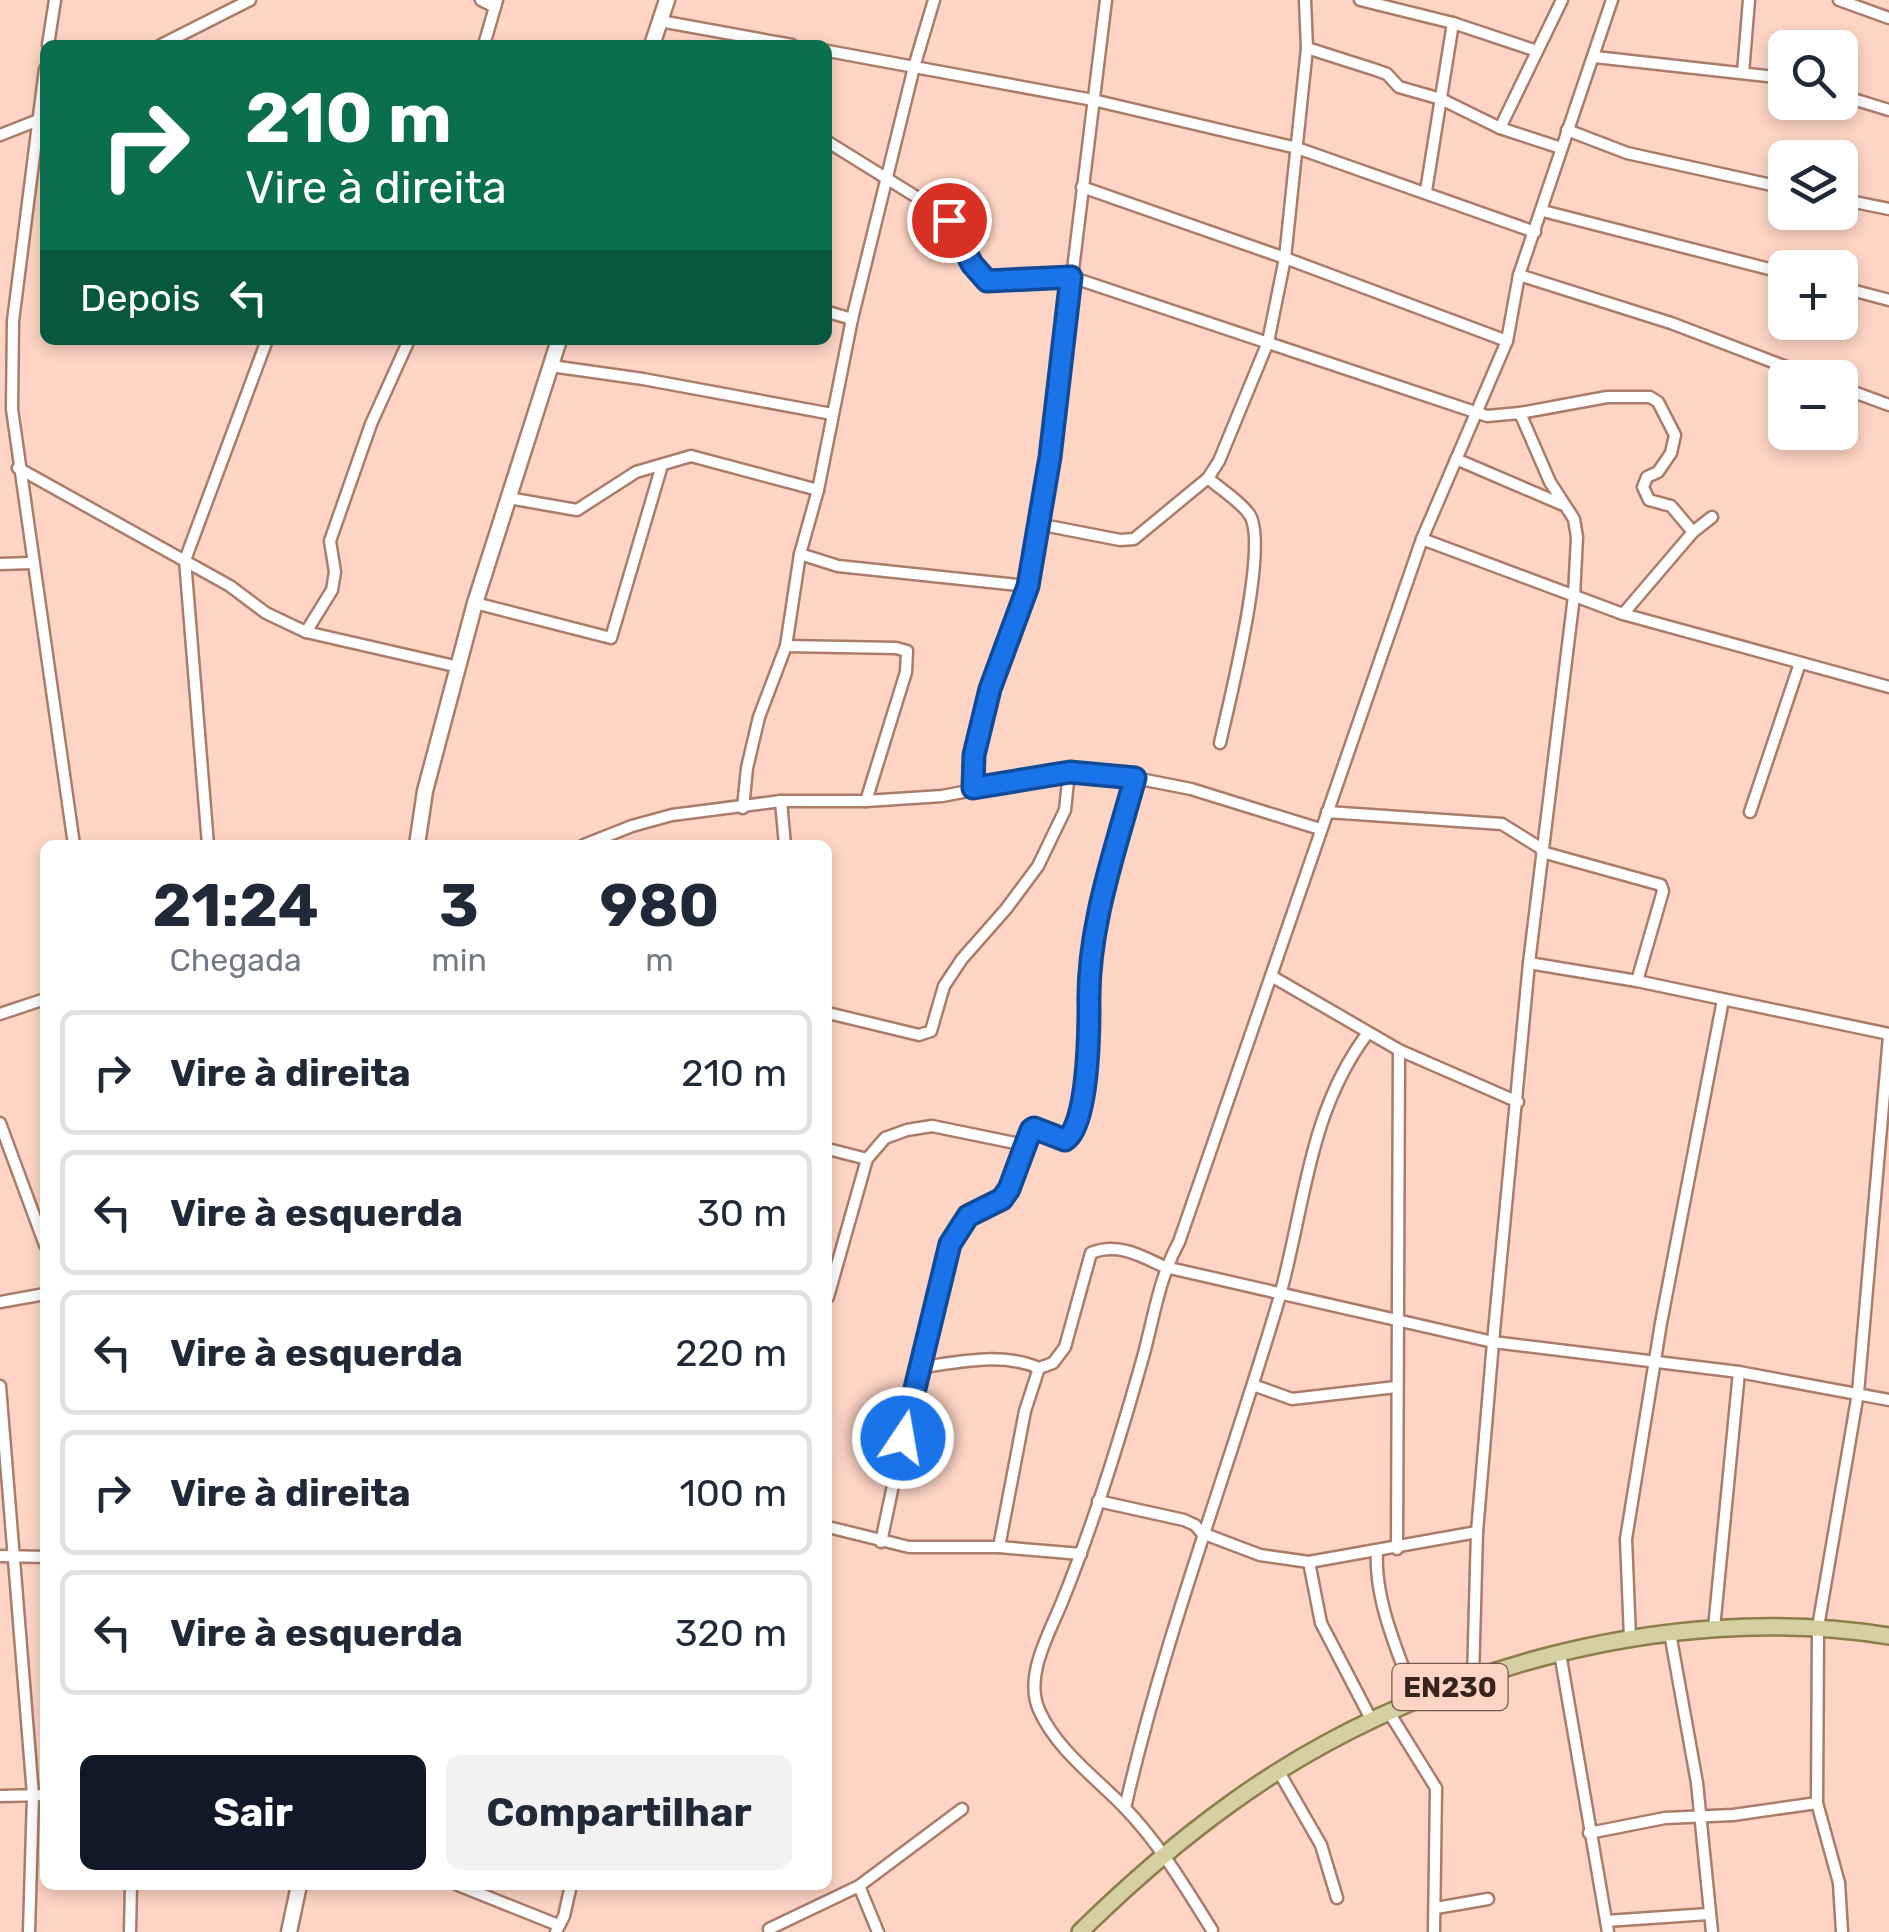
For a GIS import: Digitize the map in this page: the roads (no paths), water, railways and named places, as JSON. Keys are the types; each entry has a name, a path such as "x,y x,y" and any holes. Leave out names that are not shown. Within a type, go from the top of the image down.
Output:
{"main road":[{"name":"EN230","path":"1080,1932 1230,1803 1372,1721 1472,1678 1630,1638 1714,1628 1818,1627 1889,1636"}],"street":[{"path":"49,40 55,0"},
{"path":"171,40 250,0"},
{"path":"480,0 496,3 485,40"},
{"path":"654,40 666,0"},
{"path":"743,808 759,717 786,646 800,554 818,490 852,319 934,0"},
{"path":"973,788 974,755 990,689 1028,586 1050,457 1106,0"},
{"path":"1038,524 1134,540 1208,478 1232,436 1268,342 1286,258 1307,48 1305,0"},
{"path":"1360,0 1453,23 1537,51"},
{"path":"1500,128 1562,0"},
{"path":"1212,1930 1165,1856 1125,1808 1087,1775 1041,1714 1035,1697 1037,1665 1081,1554 1143,1357 1165,1266 1179,1242 1422,539 1507,341 1519,275 1612,0"},
{"path":"1743,74 1750,0"},
{"path":"1839,0 1889,18"},
{"path":"660,21 764,40"},
{"path":"1426,191 1453,23"},
{"path":"1307,48 1387,74 1399,87 1561,148"},
{"path":"832,53 1093,100 1297,148 1535,232"},
{"path":"1595,56 1768,76"},
{"path":"1858,101 1889,110"},
{"path":"0,135 40,119"},
{"path":"40,126 13,320 12,409 73,840"},
{"path":"1567,130 1627,153 1768,184"},
{"path":"832,144 949,220 972,264 987,281 1071,277 1487,416 1607,397 1650,396 1658,402 1675,435 1672,452 1643,487 1649,500 1671,506 1693,532"},
{"path":"1082,187 1507,341"},
{"path":"1858,203 1889,210"},
{"path":"1543,211 1768,269"},
{"path":"1519,275 1768,360"},
{"path":"1858,292 1889,300"},
{"path":"832,313 852,319"},
{"path":"208,840 185,560 265,345"},
{"path":"306,632 332,590 335,572 330,541 371,424 407,345"},
{"path":"418,840 425,790 475,603 558,345"},
{"path":"551,366 832,414"},
{"path":"1858,394 1889,405"},
{"path":"0,404 12,409"},
{"path":"1472,1678 1478,1532 1529,963 1574,596 1576,526 1520,413"},
{"path":"508,498 578,510 636,472 690,456 818,490"},
{"path":"1456,459 1562,504"},
{"path":"475,603 612,638 662,465"},
{"path":"18,468 230,586 266,613 306,632 328,640 459,666"},
{"path":"1208,478 1248,513 1255,527 1240,655 1220,743"},
{"path":"1623,614 1693,532 1712,517"},
{"path":"1422,539 1623,614 1889,687"},
{"path":"800,554 838,566 1028,586"},
{"path":"0,564 32,562"},
{"path":"786,646 907,651 906,672 866,801"},
{"path":"1750,812 1800,663"},
{"path":"619,840 632,826 672,815 781,801 942,796 1070,772 1135,778 1191,790 1320,830"},
{"path":"832,1014 919,1035 931,1031 944,986 1038,866 1065,810 1070,772"},
{"path":"881,1542 918,1368 950,1244 968,1216 1002,1199 1034,1128 1065,1140 1074,1130 1088,1052 1090,970 1097,923 1135,778"},
{"path":"781,801 785,840"},
{"path":"1327,812 1502,824 1542,850 1661,885 1664,891 1637,981"},
{"path":"1529,963 1637,981 1889,1035 1858,1393 1818,1627 1816,1803 1839,1883 1842,1932"},
{"path":"1272,978 1398,1050 1518,1102"},
{"path":"1630,1638 1626,1539 1661,1322 1723,1000"},
{"path":"0,1014 40,1001"},
{"path":"1125,1808 1142,1730 1281,1293 1306,1172 1330,1093 1367,1034"},
{"path":"1397,1549 1398,1050"},
{"path":"0,1123 40,1231"},
{"path":"832,1284 867,1160 885,1138 932,1126 1024,1145"},
{"path":"832,1150 867,1160"},
{"path":"999,1547 1024,1411 1040,1368 1053,1362 1065,1347 1091,1253 1110,1248 1128,1250 1165,1266 1494,1342 1740,1372 1889,1400"},
{"path":"0,1302 40,1295"},
{"path":"918,1368 1001,1360 1026,1362 1040,1368"},
{"path":"1714,1628 1740,1372"},
{"path":"1253,1385 1292,1399 1396,1387"},
{"path":"0,1386 13,1556 39,1795 30,1932"},
{"path":"1098,1501 1184,1520 1202,1533 1260,1555 1309,1562 1478,1532"},
{"path":"832,1529 909,1547 999,1547 1081,1554"},
{"path":"1377,1552 1382,1608 1416,1701"},
{"path":"0,1556 40,1557"},
{"path":"1309,1562 1321,1623 1372,1721"},
{"path":"1670,1634 1701,1816 1712,1932"},
{"path":"1560,1653 1607,1926 1708,1914"},
{"path":"1390,1714 1436,1788 1434,1932"},
{"path":"1279,1772 1321,1845 1337,1898"},
{"path":"0,1796 39,1795"},
{"path":"1589,1832 1665,1818 1733,1815 1816,1803"},
{"path":"770,1929 859,1886 962,1809"},
{"path":"859,1886 878,1932"},
{"path":"130,1932 131,1890"},
{"path":"289,1932 298,1890"},
{"path":"469,1890 557,1929 570,1890"},
{"path":"1436,1908 1488,1900"}]}
